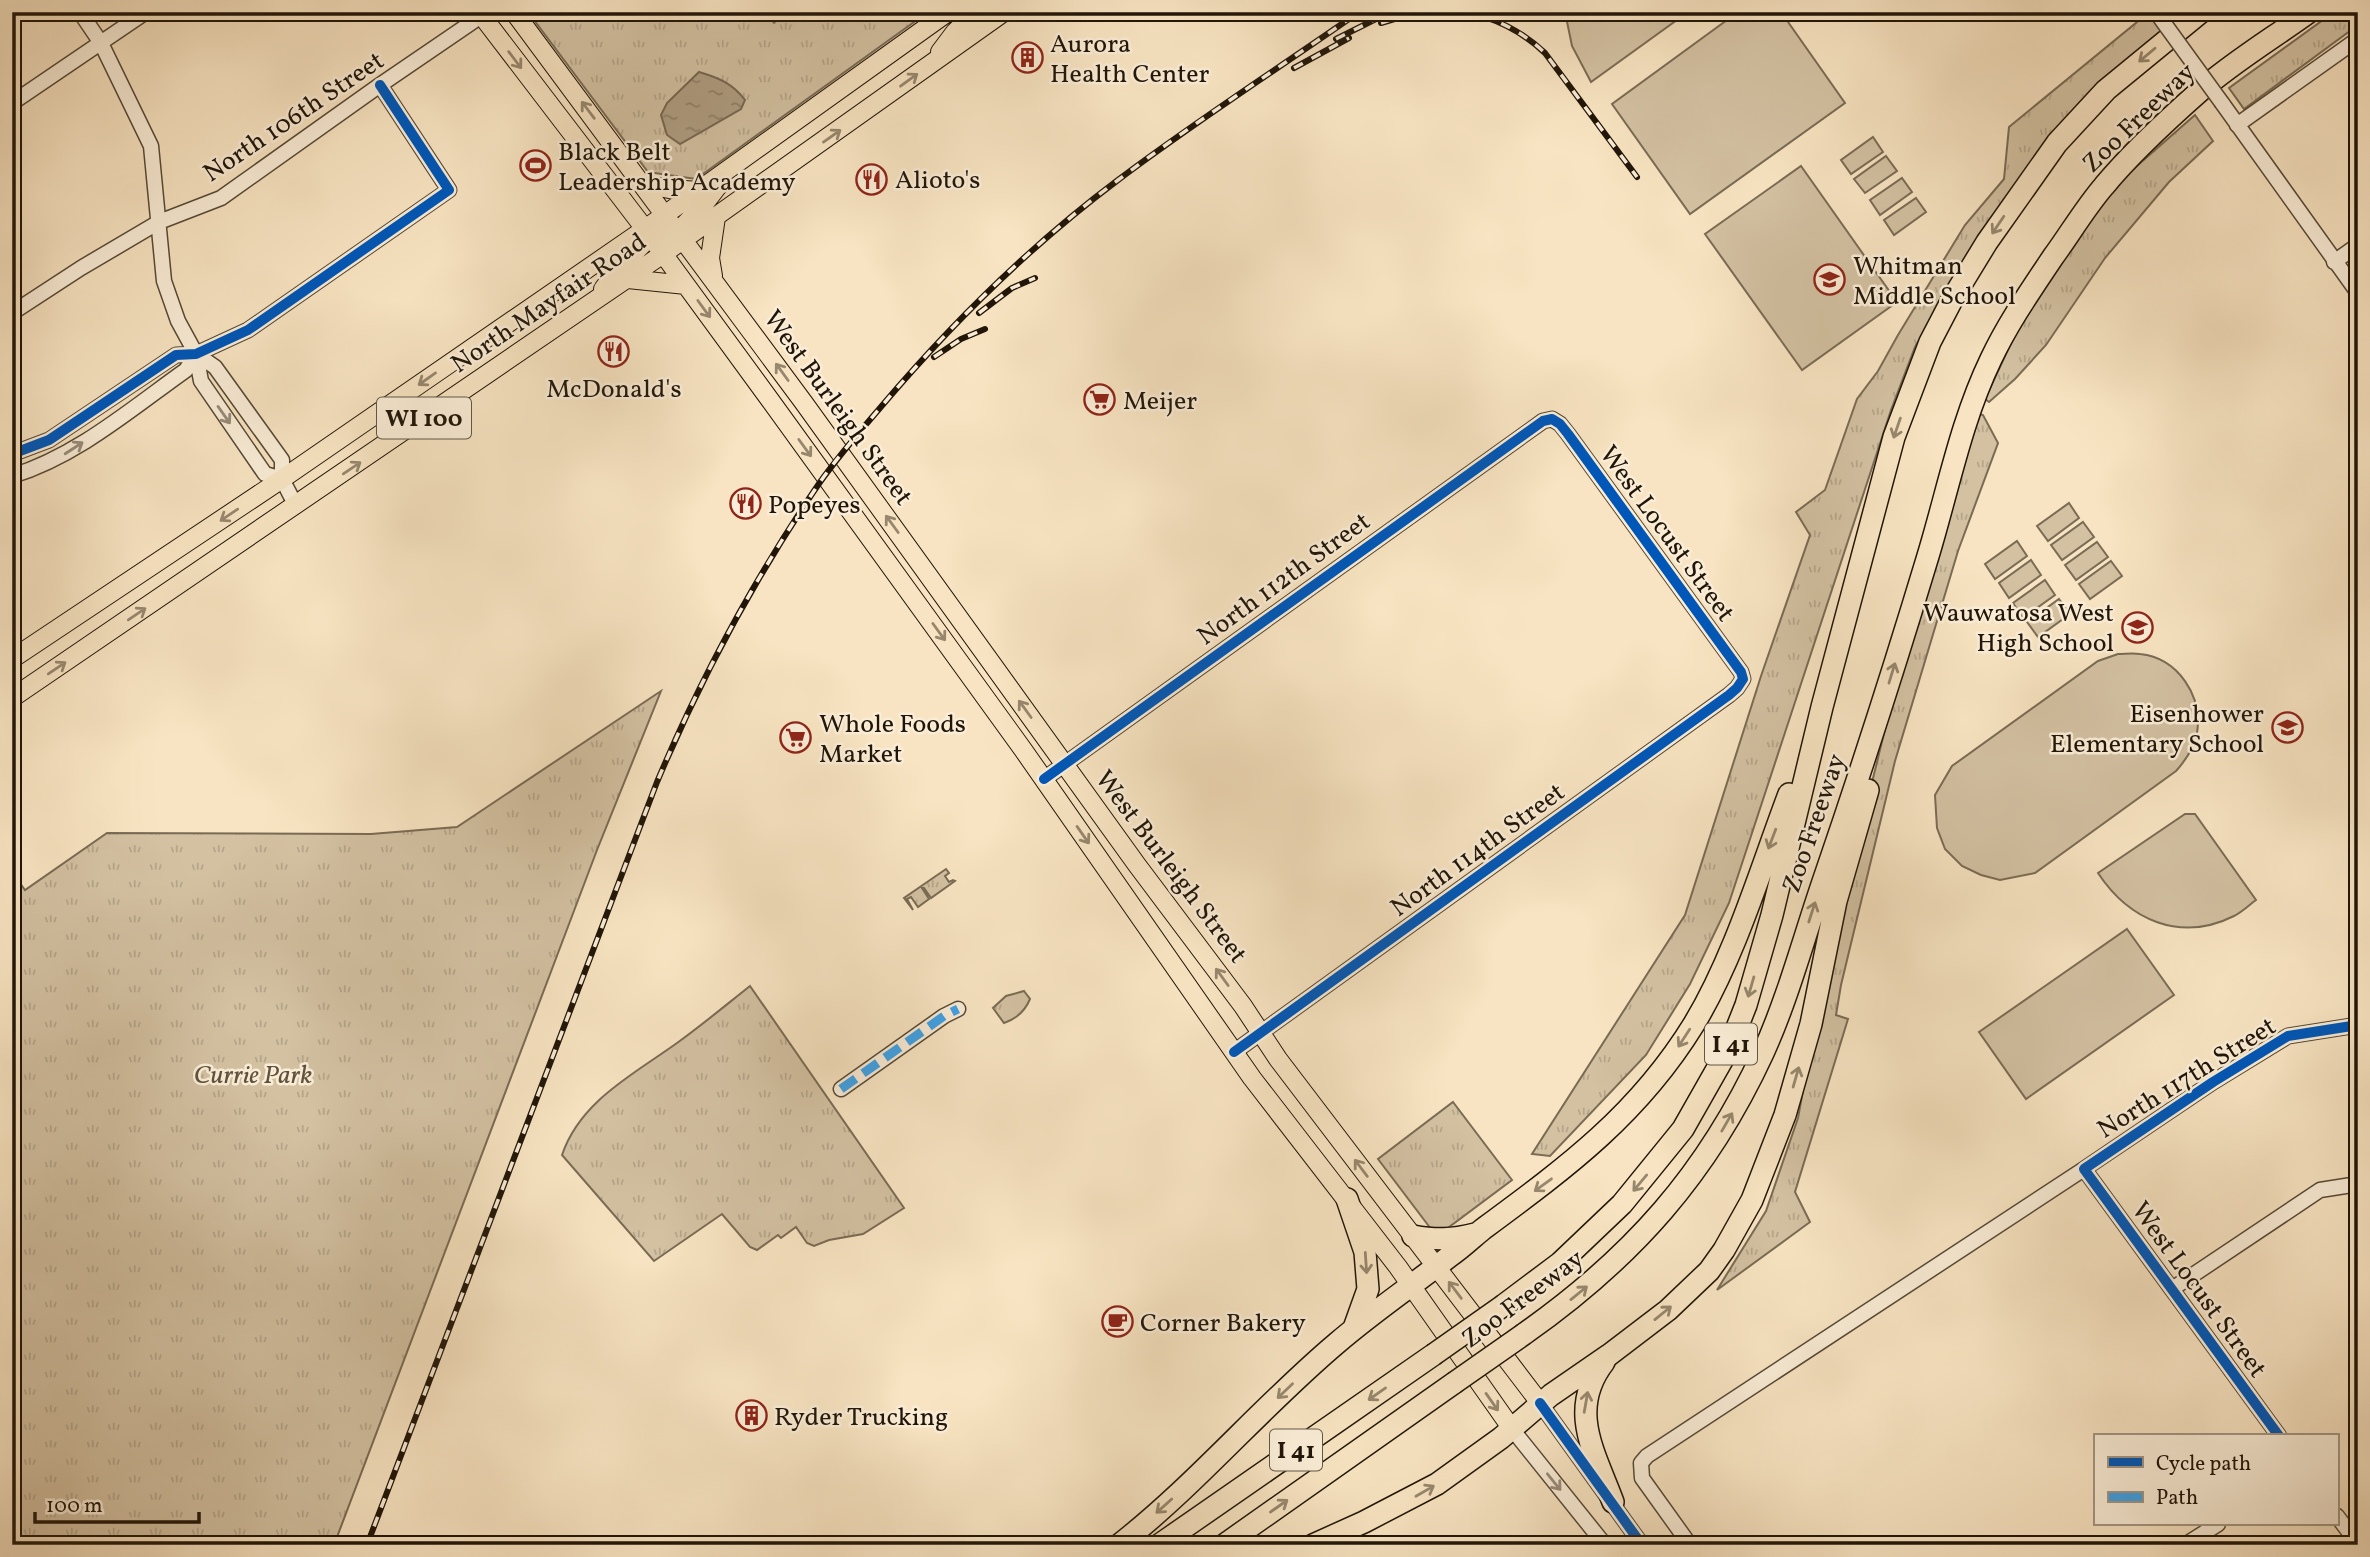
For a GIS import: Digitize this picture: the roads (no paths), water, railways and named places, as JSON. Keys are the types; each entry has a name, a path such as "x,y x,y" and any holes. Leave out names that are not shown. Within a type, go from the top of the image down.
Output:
{"highway":[{"name":"Zoo Freeway","path":"1159,1545 1433,1355 1560,1263 1622,1204 1683,1129 1729,1048 1746,1005 1772,915 1822,707 1894,437 1930,342 1987,242 2057,143 2106,90 2201,12"},
{"name":"Zoo Freeway","path":"1223,1545 1524,1334 1595,1280 1647,1230 1681,1191 1729,1119 1764,1050 1792,978 1878,721 1955,458 1991,359 2014,318 2101,189 2126,160 2201,90 2309,12"},
{"path":"1119,1545 1165,1506 1325,1353 1559,1174 1606,1132 1648,1088 1686,1036 1704,1005 1728,951 1822,707"},
{"path":"1312,1545 1429,1490 1512,1429 1540,1403 1668,1310 1709,1271 1737,1228 1765,1170 1786,1115 1810,1027 1836,901 1870,785 1878,721"},
{"path":"1347,1199 1365,1252 1368,1289 1354,1329"},
{"path":"1413,1236 1455,1240 1480,1232"},
{"path":"1609,1355 1595,1374 1584,1408 1586,1429 1613,1502"}],"main road":[{"name":"West Burleigh Street","path":"514,12 713,278 1278,1059 1540,1403"},
{"name":"North Mayfair Road","path":"666,214 948,12"},
{"path":"932,63 954,32 976,12"},
{"name":"North Mayfair Road","path":"681,235 716,217 1004,12"},
{"name":"West Burleigh Street","path":"483,14 686,285 1044,779 1258,1087 1347,1199 1512,1429"},
{"path":"663,254 670,240 681,235 733,167"},
{"path":"644,184 700,191"},
{"path":"592,303 666,214"},
{"path":"713,278 710,258 716,217"},
{"name":"North Mayfair Road","path":"12,659 648,234"},
{"name":"North Mayfair Road","path":"12,698 663,254"},
{"path":"628,279 686,285"}],"street":[{"path":"80,12 102,43 151,145 164,281 178,321 196,354 201,381 265,474 282,479"},
{"path":"12,103 146,12"},
{"path":"2155,12 2358,293"},
{"name":"North 106th Street","path":"12,313 159,222 221,198 483,14"},
{"path":"2237,125 2358,39"},
{"path":"12,454 49,440 176,355 196,354 248,330 449,190 380,85"},
{"path":"2334,262 2358,245"},
{"path":"12,476 40,467 79,445 186,370 196,354"},
{"path":"196,354 215,367 282,460 282,479 296,506"},
{"name":"North 112th Street","path":"1044,779 1465,475 1543,421 1552,419"},
{"name":"West Locust Street","path":"1552,419 1569,434 1743,679"},
{"name":"North 114th Street","path":"1234,1052 1729,695 1743,679"},
{"path":"841,1088 958,1009"},
{"name":"North 117th Street","path":"1690,1545 1644,1483 1641,1463 1647,1456 2084,1170 2213,1082 2288,1037 2358,1025"},
{"name":"West Locust Street","path":"2084,1170 2278,1434"},
{"path":"2172,1289 2320,1190 2358,1184"},
{"name":"West Burleigh Street","path":"1540,1403 1642,1545"},
{"name":"West Burleigh Street","path":"1512,1429 1605,1545"},
{"path":"2338,1517 2358,1544"},
{"path":"2185,1545 2215,1526"}],"water":[{"path":"699,72 725,82 745,100 741,109 680,144 667,135 661,115 667,103"}],"waterway":[{"path":"774,22 775,12"}],"railway":[{"path":"367,1545 657,782 728,633 791,526 837,459 907,377 963,316 1023,259 1085,205 1147,158 1359,12"},
{"path":"1336,39 1390,12"},
{"path":"1381,23 1418,12"},
{"path":"1463,12 1507,26 1545,53 1637,177"},
{"path":"1294,68 1349,38"},
{"path":"979,313 1012,288 1035,278"},
{"path":"934,357 961,339 985,329"}],"place":[{"name":"Aurora Health Center","path":"1027,58"},
{"name":"Black Belt Leadership Academy","path":"535,166"},
{"name":"Alioto's","path":"872,179"},
{"name":"Whitman Middle School","path":"1830,280"},
{"name":"McDonald's","path":"614,352"},
{"name":"Meijer","path":"1100,400"},
{"name":"Popeyes","path":"745,504"},
{"name":"Wauwatosa West High School","path":"2137,627"},
{"name":"Eisenhower Elementary School","path":"2287,728"},
{"name":"Whole Foods Market","path":"796,738"},
{"name":"Corner Bakery","path":"1117,1322"},
{"name":"Ryder Trucking","path":"751,1416"}],"park label":[{"name":"Currie Park","path":"253,1074"}]}
